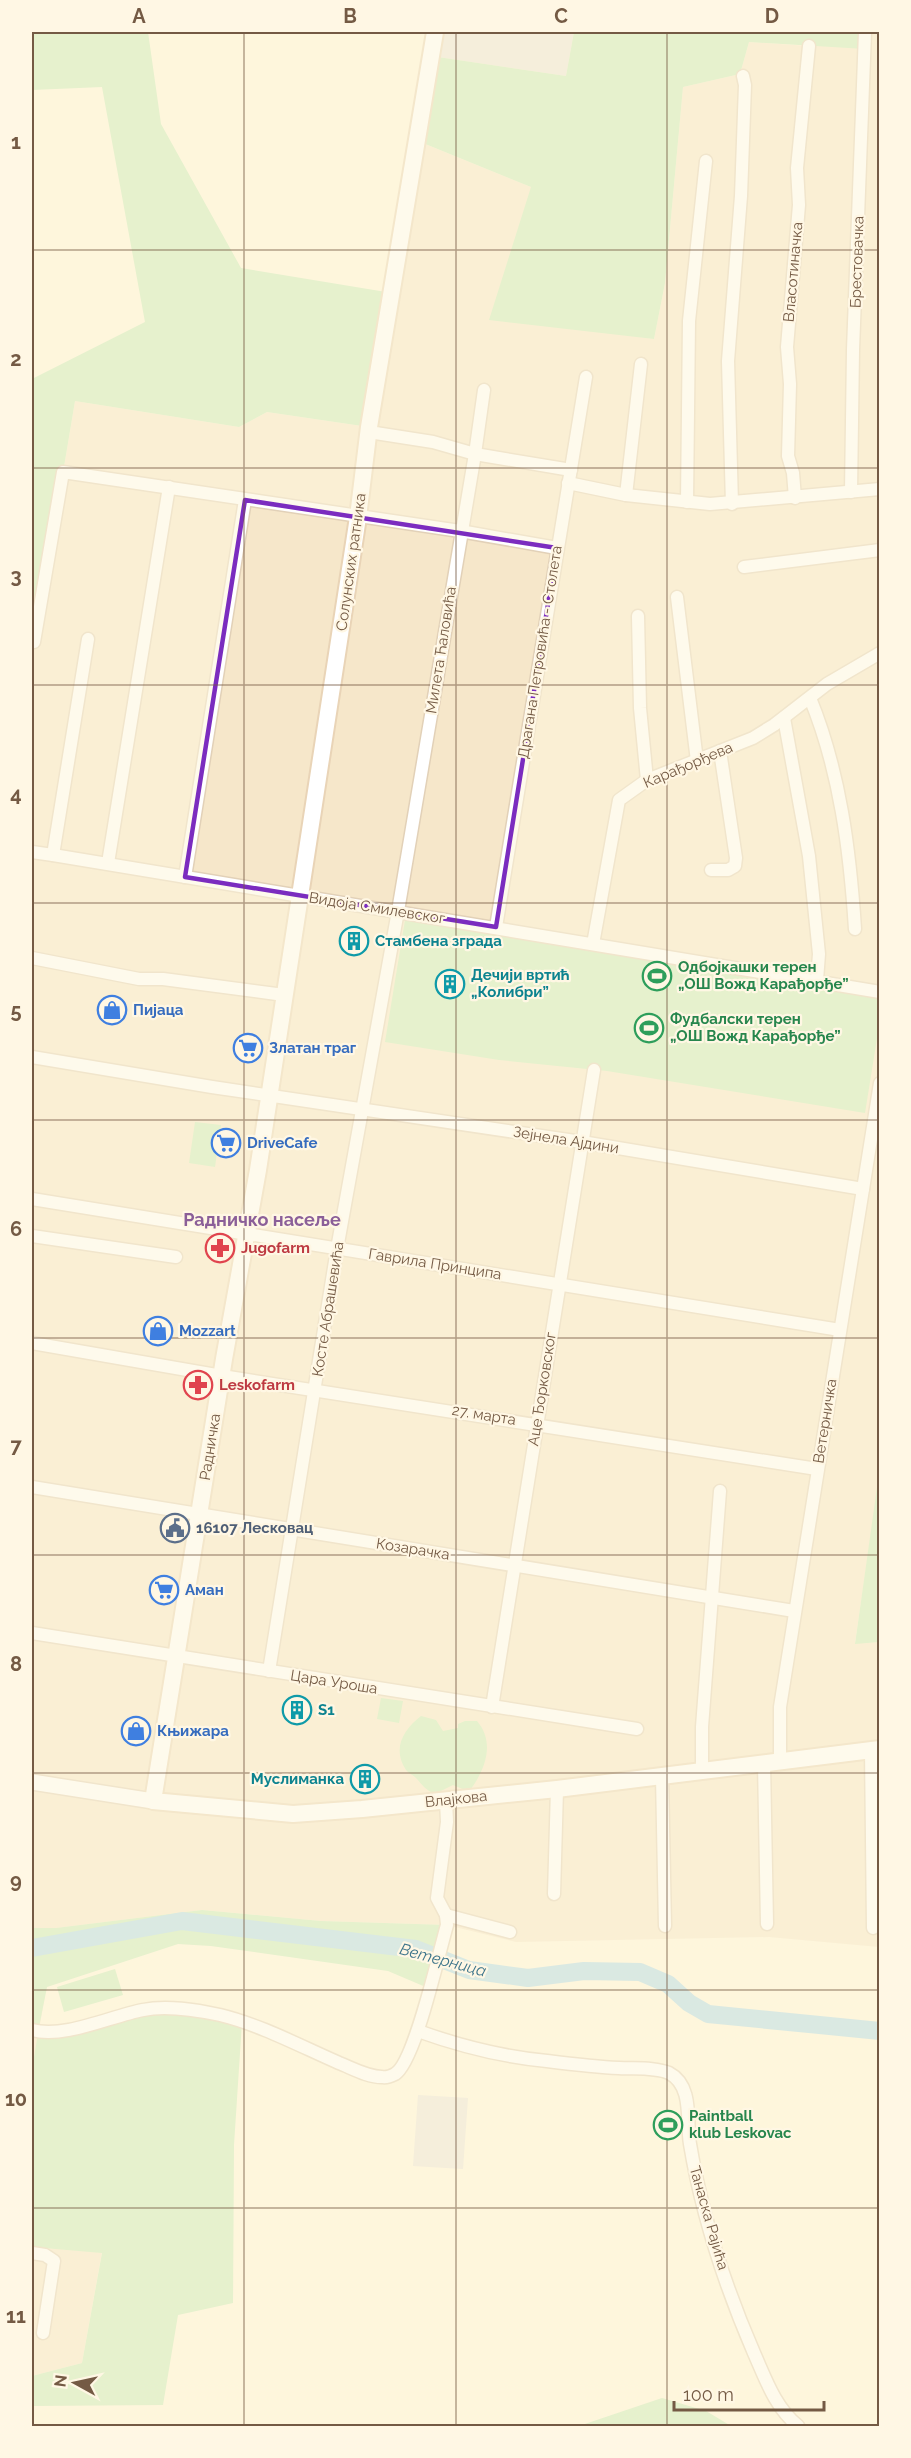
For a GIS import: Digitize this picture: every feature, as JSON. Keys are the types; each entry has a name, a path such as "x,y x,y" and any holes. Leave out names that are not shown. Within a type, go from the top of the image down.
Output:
{"main road":[{"name":"Солунских ратника","path":"268,1094 358,517 369,432 435,32"},
{"name":"Радничка","path":"153,1801 198,1514 245,1233 258,1170 268,1094"},
{"name":"Влајкова","path":"153,1801 293,1814 557,1789 875,1749"}],"street":[{"name":"Брестовачка","path":"851,492 853,350 865,32"},
{"name":"Власотиначка","path":"795,498 794,472 788,456 790,384 787,347 799,205 797,168 809,46"},
{"path":"732,504 728,360 741,196 745,85 743,76"},
{"path":"687,502 689,321 706,161"},
{"path":"626,495 641,364"},
{"name":"Драгана Петровића - Столета","path":"496,927 586,377"},
{"name":"Милета Ћаловића","path":"398,911 484,390"},
{"path":"369,432 433,442 475,454 571,470"},
{"path":"34,642 63,472 460,531 557,548"},
{"path":"568,483 626,495 687,502 732,504 879,489"},
{"path":"108,863 169,487"},
{"path":"185,877 245,500"},
{"path":"744,567 879,550"},
{"path":"677,597 697,760"},
{"path":"638,616 640,708 647,780"},
{"path":"53,855 88,639"},
{"name":"Карађорђева","path":"593,944 619,800 647,780 753,738 827,684 879,656"},
{"path":"810,698 828,747 836,783 852,885 855,929"},
{"path":"783,718 812,877 819,954 817,980"},
{"path":"711,870 729,870 735,866 736,858 720,751"},
{"name":"Видоја Смилевског","path":"32,852 879,992"},
{"name":"Косте Абрашевића","path":"269,1671 337,1249 398,911"},
{"path":"32,958 139,979 163,979 284,994"},
{"name":"Зејнела Ајдини","path":"32,1057 212,1087 582,1142 863,1189"},
{"name":"Аце Ђорковског","path":"492,1707 594,1070"},
{"name":"Ветерничка","path":"767,1924 772,1761 879,1083"},
{"name":"Гаврила Принципа","path":"32,1199 840,1330"},
{"path":"32,1236 176,1257"},
{"name":"27. марта","path":"32,1343 222,1376 817,1469"},
{"name":"Козарачка","path":"32,1487 794,1611"},
{"path":"702,1772 702,1727 720,1491"},
{"name":"Цара Уроша","path":"32,1633 637,1729"},
{"path":"873,1929 875,1749"},
{"path":"662,1776 665,1926"},
{"name":"Влајкова","path":"32,1782 153,1801"},
{"path":"554,1894 557,1789"},
{"path":"32,2030 38,2032 78,2028 153,2008 188,2010 219,2015 242,2022 359,2071 383,2078 399,2071 418,2031 446,1920 437,1898 447,1822 446,1801"},
{"path":"446,1920 510,1932"},
{"name":"Танаска Рајића","path":"418,2031 454,2043 504,2055 656,2070 668,2072 675,2077 686,2095 689,2140 696,2184 737,2312 772,2394 786,2417 798,2427"},
{"path":"32,2253 45,2254 54,2261 43,2333"}],"highlighted area":[{"path":"245,500 557,548 496,927 185,877"}],"shaded area":[{"path":"435,32 574,32 566,76 431,56"},
{"path":"866,32 879,32 880,1473 855,1643 879,1642 879,1947 769,1937 516,1942 447,1925 321,1921 202,1910 57,1928 32,2069 32,658 75,401 239,427 267,412 369,427 418,141 531,187 599,331 654,339 665,283 683,87 740,74 749,42 809,46"},
{"path":"418,2095 468,2098 463,2169 413,2166"},
{"path":"32,2247 102,2252 82,2363 32,2376"}],"green space":[{"path":"32,32 148,32 161,124 241,268 392,293 369,427 267,412 239,427 75,401 32,658 32,379 145,322 102,87 32,90"},
{"path":"574,32 866,32 865,49 749,42 740,74 683,87 665,283 654,339 489,320 531,187 418,141 431,56 566,76"},
{"path":"405,920 875,997 879,1000 879,1026 865,1113 607,1071 499,1060 385,1042"},
{"path":"195,1122 221,1125 215,1167 189,1163"},
{"path":"879,1473 879,1642 855,1644"},
{"path":"381,1698 403,1701 399,1723 377,1719"},
{"path":"421,1716 436,1720 443,1731 458,1728 458,1724 465,1721 477,1721 483,1729 487,1746 486,1755 481,1772 471,1789 465,1790 453,1785 435,1794 406,1770 400,1755 400,1747 409,1727"},
{"path":"202,1910 321,1921 447,1925 428,1988 388,1971 211,1946 178,1944 47,1987 38,2032 153,2008 242,2022 234,2145 233,2303 178,2315 163,2405 32,2406 32,2376 82,2363 102,2253 32,2247 32,2069 38,2033 32,2032 32,1928 56,1928"},
{"path":"115,1969 123,1995 64,2012 57,1987"},
{"path":"662,2398 706,2411 731,2426 579,2426"}],"waterway":[{"name":"Ветерница","path":"32,1948 182,1921 416,1949 469,1970 528,1978 584,1971 640,1972 668,1984 689,2003 708,2014 880,2031"}],"place":[{"name":"Стамбена зграда","path":"354,941"},
{"name":"Одбојкашки терен „ОШ Вожд Карађорђе”","path":"657,976"},
{"name":"Дечији вртић „Колибри”","path":"450,984"},
{"name":"Пијаца","path":"112,1010"},
{"name":"Фудбалски терен „ОШ Вожд Карађорђе”","path":"649,1028"},
{"name":"Златан траг","path":"248,1048"},
{"name":"DriveCafe","path":"226,1143"},
{"name":"Jugofarm","path":"220,1248"},
{"name":"Mozzart","path":"158,1331"},
{"name":"Leskofarm","path":"198,1385"},
{"name":"16107 Лесковац","path":"175,1528"},
{"name":"Аман","path":"164,1590"},
{"name":"S1","path":"297,1710"},
{"name":"Књижара","path":"136,1731"},
{"name":"Муслиманка","path":"365,1779"},
{"name":"Paintball klub Leskovac","path":"668,2125"}],"district":[{"name":"Радничко насеље","path":"262,1219"}]}
